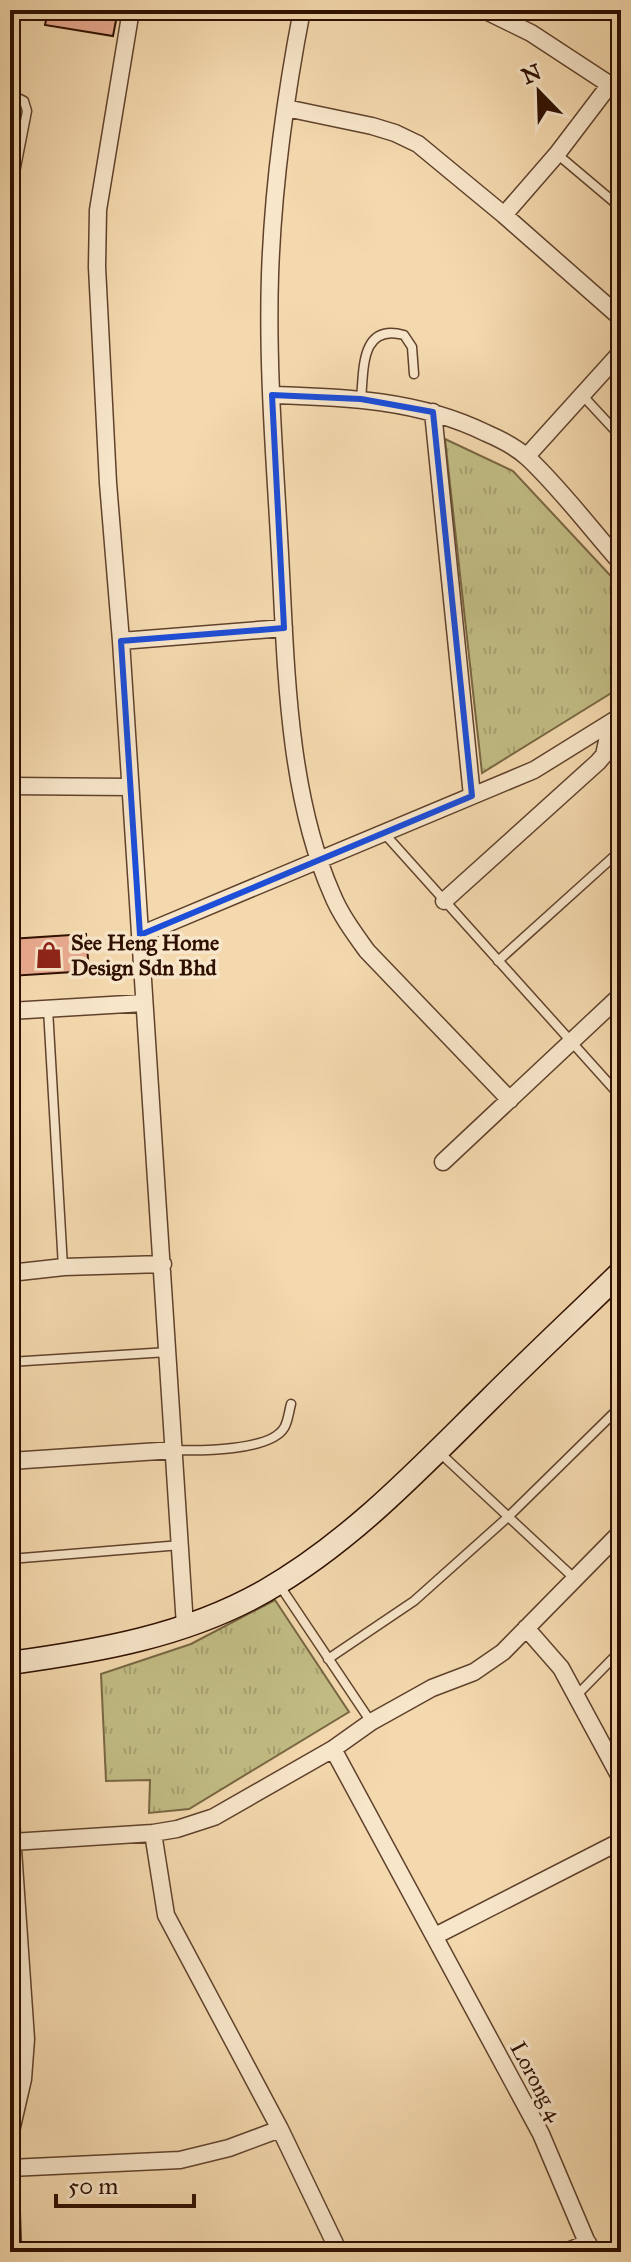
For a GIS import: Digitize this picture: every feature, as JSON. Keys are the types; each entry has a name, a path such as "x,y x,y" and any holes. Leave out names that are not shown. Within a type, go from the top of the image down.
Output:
{"street":[{"path":"131,10 98,210 97,267 108,483 185,1626"},
{"path":"302,10 278,155 271,244 272,395 284,628 299,784 332,894 367,951 510,1100"},
{"path":"484,10 531,33 616,88 504,215"},
{"path":"286,108 372,126 418,144 621,318"},
{"path":"527,456 621,352"},
{"path":"272,395 361,399 433,412 472,426 527,456 621,563"},
{"path":"433,412 472,796"},
{"path":"121,641 284,628"},
{"path":"140,935 534,770 616,720"},
{"path":"444,901 598,762 604,755 616,720"},
{"path":"10,786 130,787"},
{"path":"443,1162 621,995"},
{"path":"10,1011 144,1003"},
{"path":"10,1273 64,1267 163,1264"},
{"path":"10,1663 120,1646 185,1626 278,1583 356,1528 621,1272"},
{"path":"10,1461 174,1450"},
{"path":"12,1842 153,1833 214,1817 333,1749 371,1722 432,1688 488,1663 621,1532"},
{"path":"526,1628 553,1657 578,1694 620,1774"},
{"name":"Lorong 4","path":"333,1749 541,2134 590,2247"},
{"path":"10,1806 15,1954 25,2060 11,2131 13,2252"},
{"path":"153,1833 166,1915 280,2129 339,2252"},
{"path":"435,1936 621,1841"},
{"path":"10,2168 180,2160 229,2148 280,2129"},
{"path":"565,2252 590,2247"}],"lane":[{"path":"10,94 24,101 27,111 10,198"},
{"path":"557,154 621,208"},
{"path":"361,399 365,354 379,336 393,332 404,335 412,347 414,374"},
{"path":"582,395 621,437"},
{"path":"382,832 621,1097"},
{"path":"498,961 621,850"},
{"path":"48,1009 64,1267"},
{"path":"10,1362 168,1352"},
{"path":"174,1450 207,1451 272,1440 284,1428 291,1404"},
{"path":"328,1659 414,1601 508,1517 621,1406"},
{"path":"439,1451 574,1578"},
{"path":"10,1559 181,1545"},
{"path":"278,1583 371,1722"},
{"path":"578,1694 621,1650"}],"highlighted area":[{"path":"272,395 361,399 433,412 472,796 140,935 121,641 284,628"}],"green space":[{"path":"445,439 513,471 621,587 621,687 482,773"},
{"path":"275,1600 349,1712 189,1809 149,1813 150,1780 106,1781 101,1674 191,1644"}],"building":[{"path":"48,10 118,10 113,36 45,25"},
{"path":"10,100 20,101 10,154"},
{"name":"See Heng Home Design Sdn Bhd","path":"86,934 89,971 10,976 10,939"}],"place":[{"name":"See Heng Home Design Sdn Bhd","path":"49,955"}]}
